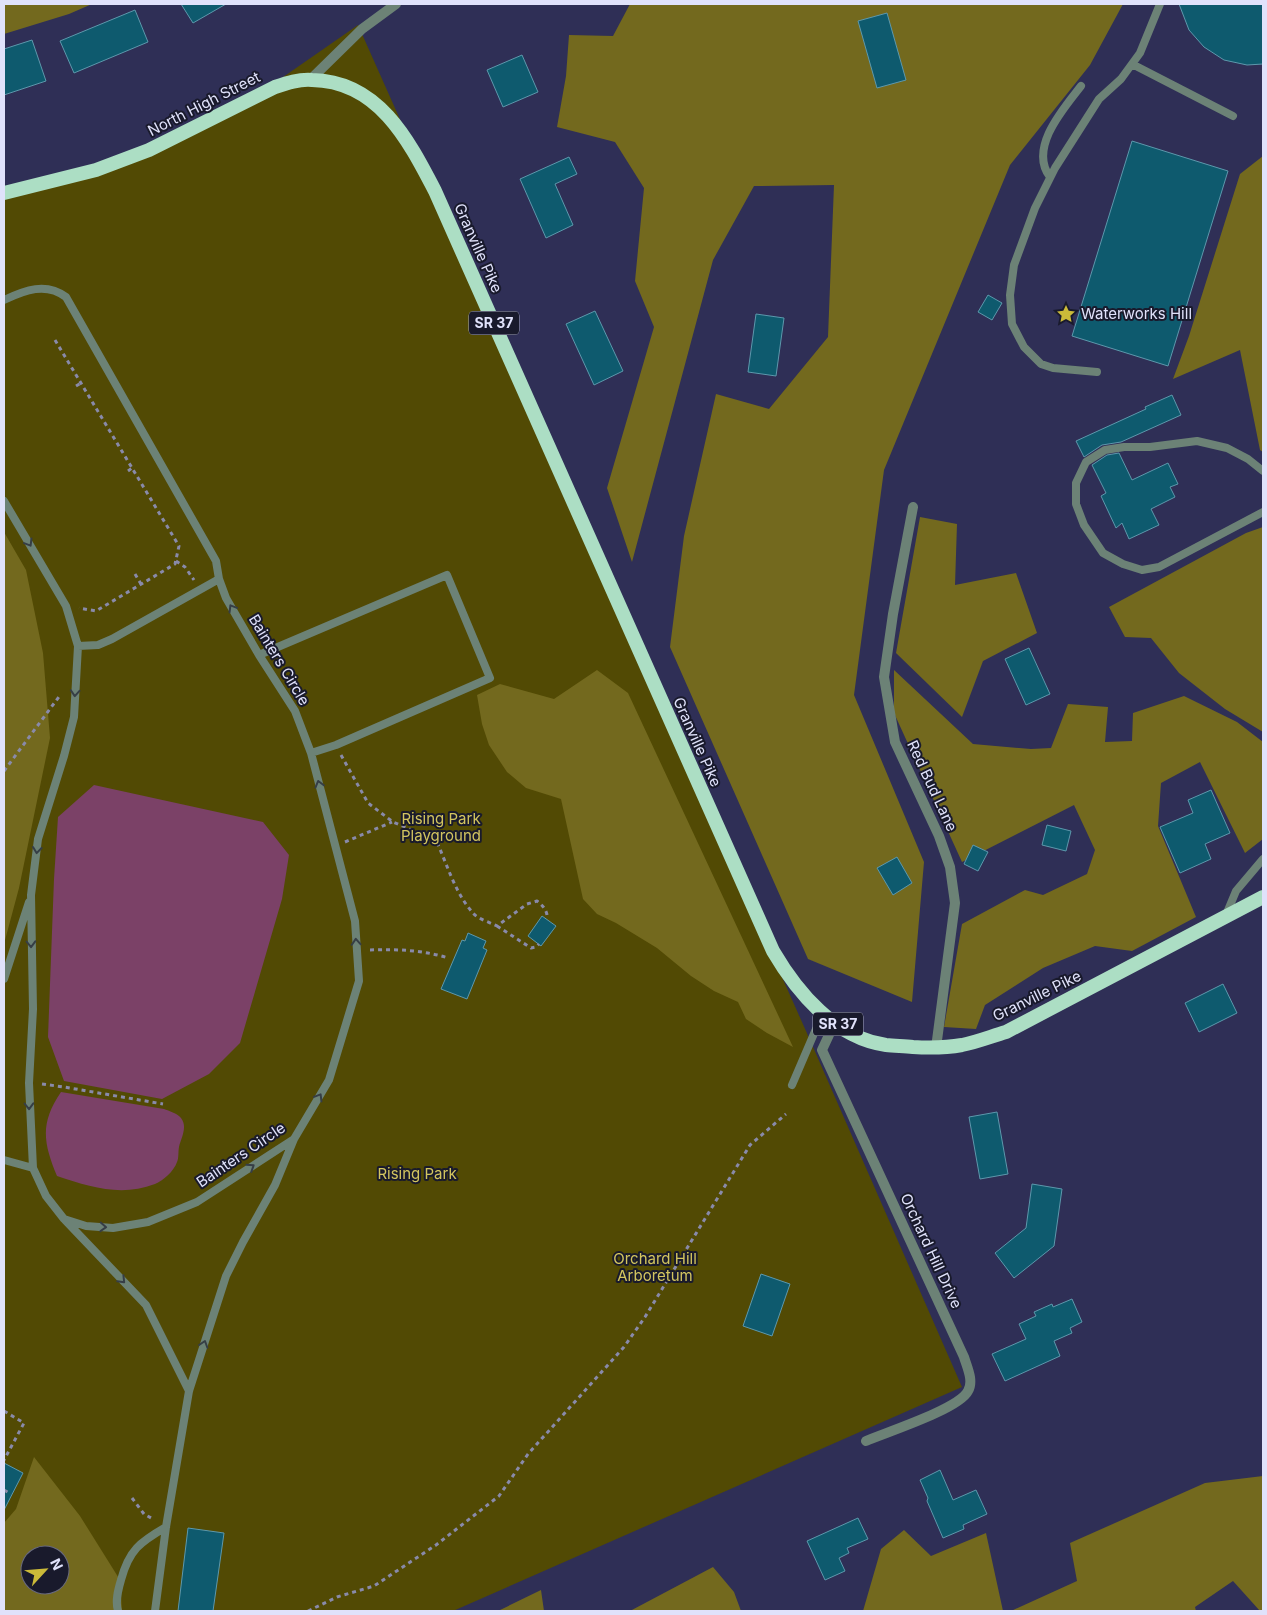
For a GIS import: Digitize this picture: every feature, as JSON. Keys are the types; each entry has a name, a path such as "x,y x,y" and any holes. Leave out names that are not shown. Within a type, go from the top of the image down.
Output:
{"highway":[{"name":"North High Street","path":"4,193 96,170 118,162 149,150 275,87 311,79"},
{"name":"Granville Pike","path":"311,79 338,82 367,97 388,114 413,148 439,200 773,951 785,972 800,991 830,1019 868,1040 885,1045 936,1048 964,1045 1006,1032 1263,897"}],"street":[{"path":"311,79 362,28 396,4"},
{"name":"Red Bud Lane","path":"913,507 893,614 884,677 895,742 939,836 950,867 955,903 936,1048"},
{"name":"Orchard Hill Drive","path":"830,1019 822,1050 964,1357 971,1383 968,1391 961,1399 939,1412 866,1441"}],"lane":[{"path":"1097,372 1053,368 1040,364 1024,347 1012,324 1010,295 1014,265 1035,208 1066,148 1099,99 1121,79 1140,53 1160,4"},
{"path":"1132,64 1233,116"},
{"path":"1050,177 1044,169 1047,134 1081,86"},
{"name":"Bainters Circle","path":"4,300 24,291 44,288 57,290 66,298 216,561 218,579 226,598 259,655 295,711 311,753 355,921 359,981 329,1080 294,1139 197,1202 148,1222 113,1228 86,1226 64,1220"},
{"path":"1263,471 1248,459 1227,448 1197,441 1105,450 1086,462 1076,483 1076,504 1084,524 1102,553 1123,564 1142,570 1158,567 1263,512"},
{"path":"4,501 66,606 78,646 74,717 38,839 31,895 32,1009 28,1083 33,1168 46,1196 64,1220 146,1305 189,1390"},
{"path":"259,655 447,575 490,678 336,745 311,753"},
{"path":"78,646 98,645 112,639 218,579"},
{"path":"1226,916 1236,891 1263,859"},
{"path":"4,979 31,895"},
{"path":"792,1085 816,1029 830,1019"},
{"path":"155,1611 166,1528 189,1390 226,1276 275,1185 294,1139"},
{"path":"4,1160 33,1168"},
{"path":"118,1611 116,1606 125,1563 132,1552 144,1540 166,1528"}],"path":[{"path":"55,340 179,546 175,564 96,611 66,606"},
{"path":"76,386 81,383"},
{"path":"128,471 132,468"},
{"path":"176,561 185,566 199,589"},
{"path":"135,574 141,584"},
{"path":"4,771 62,693 76,680"},
{"path":"336,745 368,803 393,822 436,840 443,859 474,914 531,948 539,944"},
{"path":"342,842 393,822"},
{"path":"497,926 532,901 542,904 547,913 545,918"},
{"path":"357,951 411,950 431,952 448,958"},
{"path":"28,1083 64,1087 163,1104"},
{"path":"308,1611 337,1597 374,1586 436,1545 499,1496 528,1454 624,1347 645,1317 750,1145 786,1114"},
{"path":"4,1411 24,1423 4,1460"},
{"path":"4,1490 11,1494"},
{"path":"132,1498 144,1514"}],"green space":[{"name":"Rising Park","path":"358,25 806,1031 962,1387 453,1611 4,1611 4,193 96,170 253,98"}],"shaded area":[{"path":"4,4 92,4 69,14 4,34"},
{"path":"630,4 1123,4 1090,65 1010,165 884,470 854,695 924,862 912,1002 808,959 670,647 684,536 716,394 769,409 828,337 834,185 754,186 713,260 632,562 607,488 654,327 635,281 644,188 615,142 557,127 566,76 569,35 613,36"},
{"path":"1263,156 1263,452 1260,450 1240,350 1173,379 1189,336 1240,174"},
{"path":"920,517 957,524 955,585 1016,573 1037,633 983,661 962,717 896,653"},
{"path":"1263,527 1263,732 1225,709 1179,673 1151,638 1125,637 1109,607 1246,533"},
{"path":"4,532 26,570 43,653 50,738 19,888 4,944"},
{"path":"597,670 628,693 793,1047 746,1019 738,1002 714,991 691,976 657,948 616,923 597,914 583,899 561,799 526,788 507,772 489,745 482,724 477,695 500,684 554,699"},
{"path":"894,670 973,744 1031,749 1051,748 1068,704 1108,707 1105,742 1132,741 1133,713 1184,696 1237,722 1263,742 1263,839 1245,853 1200,762 1161,783 1158,826 1196,917 1132,951 1095,946 1043,968 985,1005 976,1029 944,1027 962,924 1025,890 1043,895 1087,874 1095,850 1074,805 962,862 894,713"},
{"path":"94,785 263,822 289,855 282,899 240,1043 209,1074 162,1099 64,1081 48,1037 58,817"},
{"path":"61,1092 173,1112 183,1121 184,1129 178,1160 173,1169 158,1183 130,1190 94,1187 57,1176 49,1153 46,1133 50,1113"},
{"path":"34,1457 80,1516 120,1580 122,1611 4,1611 4,1523 16,1509"},
{"path":"1263,1476 1263,1611 1260,1611 1233,1581 1195,1607 1196,1611 1011,1611 1077,1581 1070,1543 1205,1483"},
{"path":"904,1530 931,1556 986,1533 1003,1611 863,1611 881,1549"},
{"path":"713,1567 734,1592 741,1611 630,1611"},
{"path":"541,1590 544,1611 498,1611"}],"building":[{"path":"181,4 226,4 193,23"},
{"path":"1179,4 1263,4 1263,64 1247,65 1224,60 1204,47 1189,30"},
{"path":"135,10 148,42 74,73 60,41"},
{"path":"887,13 906,80 877,88 858,21"},
{"path":"32,40 46,81 4,95 4,49"},
{"path":"522,55 538,92 503,107 487,70"},
{"path":"1132,141 1228,171 1168,366 1072,336"},
{"path":"569,157 577,174 555,184 573,225 546,238 520,179"},
{"path":"988,295 1002,303 992,320 978,312"},
{"path":"595,311 623,371 594,385 566,324"},
{"path":"756,314 784,318 776,376 748,372"},
{"path":"1172,395 1181,415 1121,442 1102,445 1084,457 1076,441"},
{"path":"1119,453 1132,480 1168,463 1178,484 1170,487 1175,497 1151,509 1159,525 1129,539 1122,523 1116,528 1101,496 1106,493 1092,465 1107,455"},
{"path":"1029,648 1050,694 1026,705 1005,659"},
{"path":"1211,790 1230,833 1205,844 1211,859 1180,873 1160,827 1193,813 1188,800"},
{"path":"1047,825 1071,831 1066,851 1042,845"},
{"path":"973,845 988,852 978,871 964,864"},
{"path":"897,857 912,883 893,895 877,868"},
{"path":"542,916 556,926 541,946 528,936"},
{"path":"468,933 486,941 483,948 487,950 467,999 441,989 462,940 465,941"},
{"path":"1223,984 1237,1013 1199,1032 1185,1003"},
{"path":"997,1112 1008,1174 980,1179 969,1117"},
{"path":"1032,1184 1062,1189 1054,1246 1014,1278 995,1253 1026,1228"},
{"path":"761,1274 790,1284 772,1336 743,1326"},
{"path":"1072,1299 1082,1322 1070,1328 1072,1333 1054,1341 1060,1356 1005,1381 992,1354 1026,1339 1019,1324 1036,1316 1034,1312 1052,1304 1053,1307"},
{"path":"4,1463 23,1473 4,1510"},
{"path":"940,1470 953,1500 976,1490 987,1514 963,1525 964,1529 943,1538 920,1480"},
{"path":"858,1518 868,1539 847,1548 849,1553 839,1558 845,1571 825,1580 807,1541"},
{"path":"188,1528 224,1533 213,1611 178,1611"}],"place":[{"name":"Waterworks Hill","path":"1066,314"}],"park label":[{"name":"Rising Park Playground","path":"441,828"},
{"name":"Orchard Hill Arboretum","path":"655,1268"}]}
